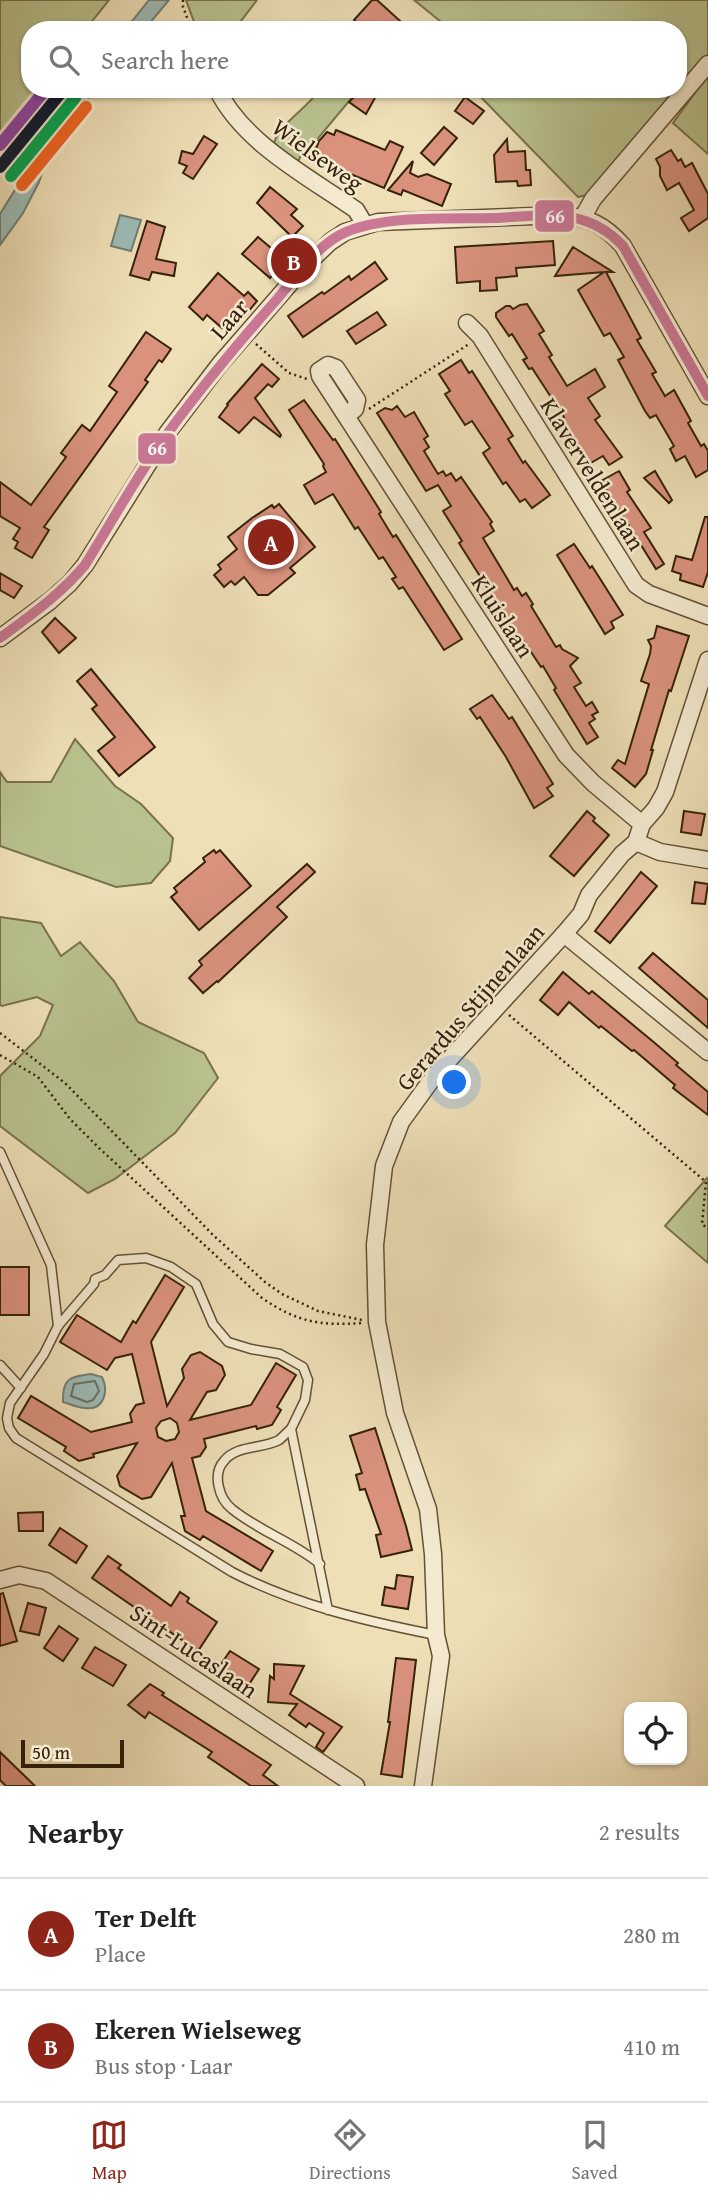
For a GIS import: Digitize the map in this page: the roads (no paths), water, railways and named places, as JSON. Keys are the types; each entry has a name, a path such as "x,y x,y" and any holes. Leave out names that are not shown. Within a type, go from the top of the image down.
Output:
{"street":[{"path":"687,89 708,64"},
{"name":"Wielseweg","path":"223,98 240,124 262,144 356,210 365,225"},
{"path":"679,98 593,199 583,217 604,227 622,246 708,396"},
{"name":"Laar","path":"0,638 71,583 194,396 307,264 330,242 345,232 378,222 561,215 583,217"},
{"name":"Klaverveldenlaan","path":"467,323 480,336 636,585 649,594 708,616"},
{"name":"Kluislaan","path":"322,380 319,371 333,365 357,400 348,419 566,755 593,783 642,824"},
{"name":"Gerardus Stijnenlaan","path":"423,1786 441,1657 436,1635 433,1553 428,1509 394,1413 374,1322 375,1245 384,1166 401,1122 435,1075 564,934 581,914 589,895 622,854 636,842 642,824 656,808 672,776 708,660"},
{"path":"636,842 660,852 708,860"},
{"path":"564,934 708,1052"},
{"name":"Sint-Lucaslaan","path":"0,1580 19,1574 46,1581 356,1786"}],"lane":[{"path":"0,1152 51,1265 58,1326"},
{"path":"320,1564 230,1508 220,1492 217,1478 223,1461 235,1452 279,1440 291,1429 305,1400 308,1380 303,1367 280,1354 228,1342 213,1324 196,1284 171,1267 146,1258 118,1260 105,1275 94,1279 94,1284 58,1326 44,1354 10,1403 7,1418 9,1428 16,1438 232,1572 282,1595 355,1619 436,1635"},
{"path":"0,1365 21,1388"},
{"path":"291,1429 328,1610"}],"water":[{"path":"149,0 169,0 152,21 132,21"},
{"path":"70,98 89,98 50,149 39,182 23,213 0,245 0,214 18,185 38,138"},
{"path":"120,215 141,220 131,251 111,246"},
{"path":"91,1374 102,1377 104,1382 105,1394 101,1403 85,1408 63,1402 64,1388 69,1380"}],"place":[{"name":"Ekeren Wielseweg","path":"294,261"},
{"name":"Ter Delft","path":"271,542"}]}
